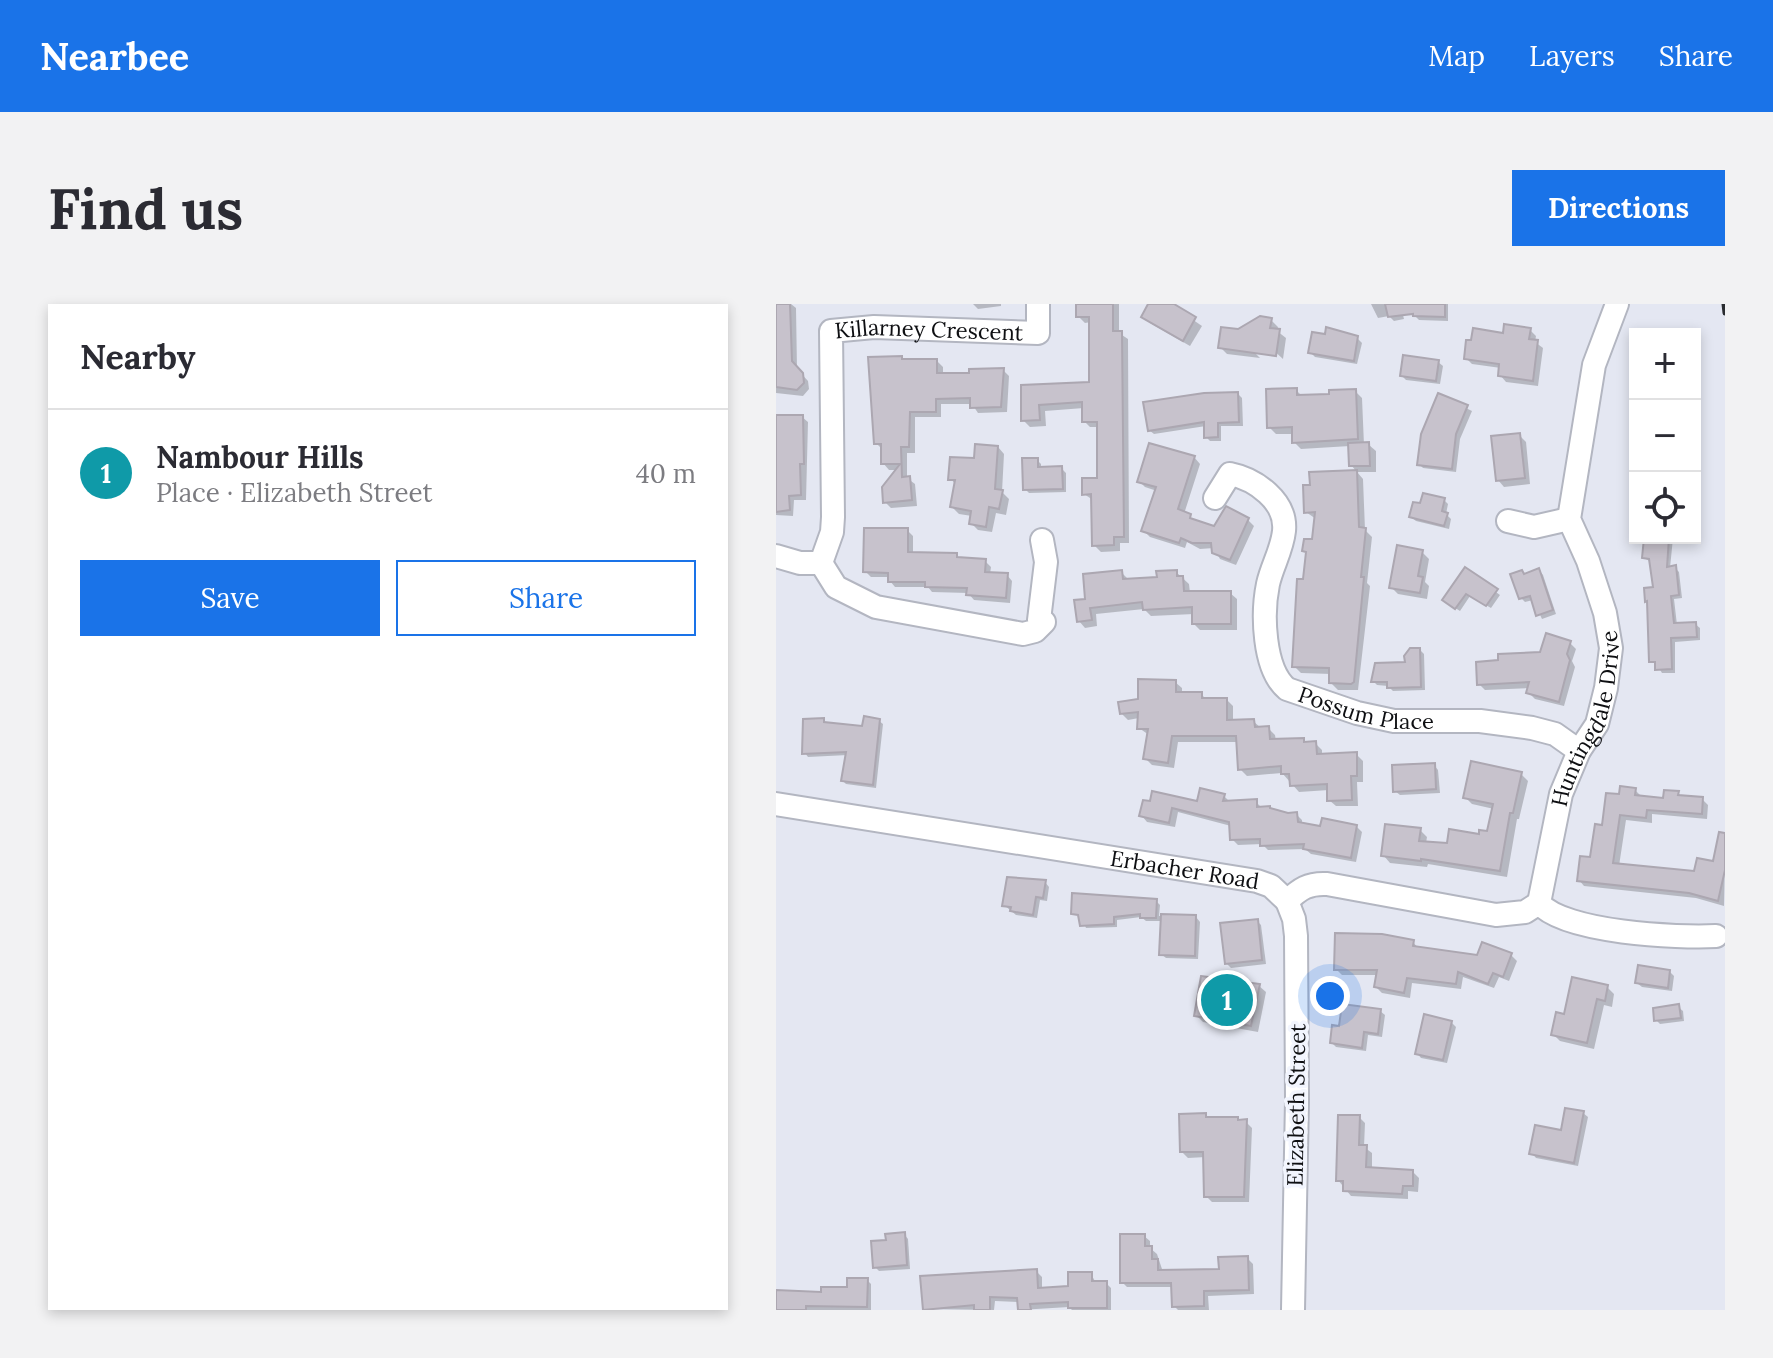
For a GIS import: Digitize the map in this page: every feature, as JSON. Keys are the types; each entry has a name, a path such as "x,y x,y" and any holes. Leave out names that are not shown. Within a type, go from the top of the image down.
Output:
{"street":[{"name":"Killarney Crescent","path":"821,563 832,532 833,517 831,331 874,327 1038,333 1038,304"},
{"path":"1508,521 1534,527 1569,519 1594,365 1617,304"},
{"name":"Possum Place","path":"1215,498 1230,474 1243,477 1270,495 1283,515 1283,539 1267,589 1266,651 1277,681 1287,689 1357,713 1394,721 1480,721 1532,728 1555,734 1579,751"},
{"name":"Huntingdale Drive","path":"1539,903 1561,794 1604,704 1611,648 1598,588 1569,519"},
{"path":"776,556 800,563 821,563 836,587 876,607 1023,634 1035,631 1044,622 1039,620 1046,562 1042,540"},
{"name":"Erbacher Road","path":"776,804 1257,881 1271,886 1287,901 1301,888 1313,884 1496,915 1525,912 1539,903"},
{"name":"Elizabeth Street","path":"1287,901 1296,936 1293,1310"},
{"path":"1539,903 1546,912 1564,920 1667,937 1716,936"}],"building":[{"path":"776,304 790,304 792,361 803,373 804,383 797,390 776,387"},
{"path":"1076,304 1113,304 1113,331 1122,331 1124,537 1114,537 1114,545 1092,546 1091,494 1082,495 1082,478 1097,478 1097,422 1082,422 1082,402 1039,405 1040,420 1021,421 1021,385 1089,382 1089,317 1076,317"},
{"path":"1148,304 1174,304 1196,317 1183,341 1141,317"},
{"path":"1385,304 1445,304 1445,317 1413,314 1388,317"},
{"path":"1260,316 1272,318 1270,328 1280,329 1276,356 1218,348 1221,327 1238,329"},
{"path":"1504,324 1531,328 1529,339 1538,340 1533,381 1498,376 1499,364 1464,359 1466,340 1471,340 1473,328 1503,333"},
{"path":"1326,327 1358,336 1354,361 1308,353 1312,332 1325,334"},
{"path":"1403,355 1439,360 1436,381 1400,376"},
{"path":"902,356 902,359 937,359 937,373 1004,368 1001,407 970,408 970,398 936,399 936,412 910,412 909,447 901,447 902,477 910,476 912,500 883,503 882,487 900,464 881,464 881,444 874,444 868,357"},
{"path":"1297,388 1297,395 1356,389 1358,439 1292,443 1292,427 1267,428 1266,389"},
{"path":"1238,392 1239,422 1218,423 1218,437 1204,438 1204,422 1148,431 1143,402 1204,393"},
{"path":"1438,393 1468,405 1456,434 1452,469 1417,465 1421,434"},
{"path":"776,415 803,415 804,464 800,464 801,495 789,496 790,510 776,512"},
{"path":"1520,433 1525,478 1496,481 1491,436"},
{"path":"1369,442 1370,466 1349,466 1348,443"},
{"path":"1149,443 1195,456 1178,509 1191,514 1190,518 1214,526 1226,506 1249,518 1230,560 1212,553 1211,543 1192,543 1181,538 1179,543 1141,531 1156,487 1137,482"},
{"path":"975,444 998,446 995,489 1003,490 999,509 989,507 986,527 969,524 971,511 950,507 955,480 948,480 950,457 974,458"},
{"path":"1022,458 1038,458 1038,467 1062,466 1063,489 1023,490"},
{"path":"1357,470 1359,527 1366,528 1354,682 1329,683 1329,668 1292,667 1297,579 1303,579 1304,539 1312,539 1315,512 1304,513 1303,485 1310,485 1309,472"},
{"path":"1423,493 1445,498 1442,511 1448,513 1444,526 1409,517 1413,502 1420,503"},
{"path":"864,528 908,528 908,552 957,553 957,557 986,559 985,572 1008,573 1006,598 966,595 967,588 925,587 925,582 888,582 888,573 863,572"},
{"path":"1643,544 1669,544 1667,567 1676,565 1679,595 1671,596 1674,623 1696,622 1697,637 1671,638 1672,669 1655,670 1655,662 1649,662 1644,588 1653,587 1649,559 1642,558"},
{"path":"1397,545 1423,550 1418,576 1423,577 1420,593 1389,588"},
{"path":"1465,567 1498,589 1486,606 1466,594 1455,609 1442,600"},
{"path":"1539,568 1553,610 1536,616 1530,596 1519,599 1510,574 1522,570 1524,574"},
{"path":"1122,570 1123,579 1157,577 1156,571 1177,570 1177,576 1183,576 1184,591 1231,591 1231,624 1192,624 1192,607 1143,610 1142,602 1090,608 1092,620 1077,622 1074,600 1085,599 1083,574"},
{"path":"1546,633 1571,641 1567,654 1570,660 1559,702 1526,693 1529,682 1477,685 1476,662 1498,660 1498,654 1540,652"},
{"path":"1410,648 1420,648 1421,687 1387,688 1387,682 1371,682 1375,663 1405,662 1404,656"},
{"path":"1138,679 1176,680 1176,692 1202,692 1202,698 1227,698 1227,720 1254,719 1255,727 1269,726 1270,739 1304,738 1304,742 1316,741 1317,754 1357,752 1357,776 1351,776 1352,800 1327,801 1327,784 1290,786 1289,774 1281,774 1281,766 1238,770 1236,736 1172,736 1168,763 1143,759 1148,729 1137,729 1138,712 1120,714 1118,702 1138,699"},
{"path":"864,716 880,719 873,785 841,781 846,752 802,754 803,719 824,718 824,722 862,726"},
{"path":"1471,761 1522,772 1513,813 1510,813 1500,871 1381,856 1385,824 1421,828 1419,841 1447,843 1449,829 1479,834 1479,830 1487,831 1493,804 1463,798"},
{"path":"1435,763 1436,789 1393,792 1392,765"},
{"path":"1620,786 1636,788 1635,795 1663,798 1664,790 1679,791 1678,795 1703,797 1702,814 1647,810 1646,818 1620,815 1613,863 1694,871 1697,858 1713,861 1719,832 1725,833 1725,870 1718,901 1689,893 1577,881 1580,856 1590,857 1595,824 1602,825 1606,793 1619,794"},
{"path":"1200,788 1225,794 1223,801 1257,799 1257,807 1270,806 1288,813 1297,812 1298,822 1320,826 1322,818 1357,825 1351,858 1303,849 1304,844 1260,846 1260,839 1230,840 1229,822 1172,808 1169,823 1139,816 1143,800 1150,801 1152,791 1197,801"},
{"path":"1007,877 1046,880 1043,898 1036,897 1033,915 1010,911 1011,907 1002,906"},
{"path":"1072,893 1157,899 1156,918 1140,918 1140,914 1114,917 1114,924 1080,926 1078,915 1071,914"},
{"path":"1161,914 1196,915 1195,956 1159,955"},
{"path":"1258,919 1262,960 1225,964 1220,923"},
{"path":"1335,933 1382,934 1414,940 1413,946 1477,955 1482,942 1512,953 1503,977 1493,973 1488,984 1458,972 1456,984 1407,978 1404,993 1374,987 1377,970 1334,970"},
{"path":"1638,965 1670,970 1668,988 1635,983"},
{"path":"1201,976 1260,984 1251,1026 1194,1016"},
{"path":"1572,977 1608,985 1605,1001 1597,999 1587,1043 1551,1035 1556,1012 1564,1014"},
{"path":"1342,1004 1381,1009 1378,1034 1364,1032 1362,1048 1330,1043 1332,1025 1339,1026"},
{"path":"1679,1004 1681,1018 1654,1021 1653,1008"},
{"path":"1424,1014 1452,1021 1443,1060 1415,1054"},
{"path":"1565,1108 1584,1111 1574,1163 1529,1154 1535,1125 1561,1130"},
{"path":"1206,1113 1206,1117 1247,1119 1244,1197 1204,1197 1203,1152 1180,1152 1179,1114"},
{"path":"1338,1115 1360,1115 1359,1145 1367,1145 1366,1167 1413,1170 1413,1186 1403,1186 1402,1194 1343,1191 1343,1181 1336,1181"},
{"path":"905,1232 907,1265 873,1268 871,1241 886,1240 885,1234"},
{"path":"1120,1234 1145,1234 1145,1246 1152,1246 1152,1259 1158,1259 1158,1270 1219,1269 1218,1257 1248,1256 1249,1290 1204,1291 1204,1306 1172,1307 1171,1283 1120,1283"},
{"path":"1037,1269 1038,1288 1068,1286 1068,1272 1092,1272 1092,1281 1107,1281 1107,1308 1068,1308 1068,1302 1030,1304 1031,1310 1018,1310 1017,1298 990,1297 990,1310 974,1310 974,1305 923,1310 920,1276"},
{"path":"847,1278 868,1278 867,1307 806,1306 806,1310 776,1310 776,1290 821,1292 821,1287 847,1287"}],"railway":[{"path":"1724,304 1725,313"}],"place":[{"name":"Nambour Hills","path":"1227,1000"}]}
